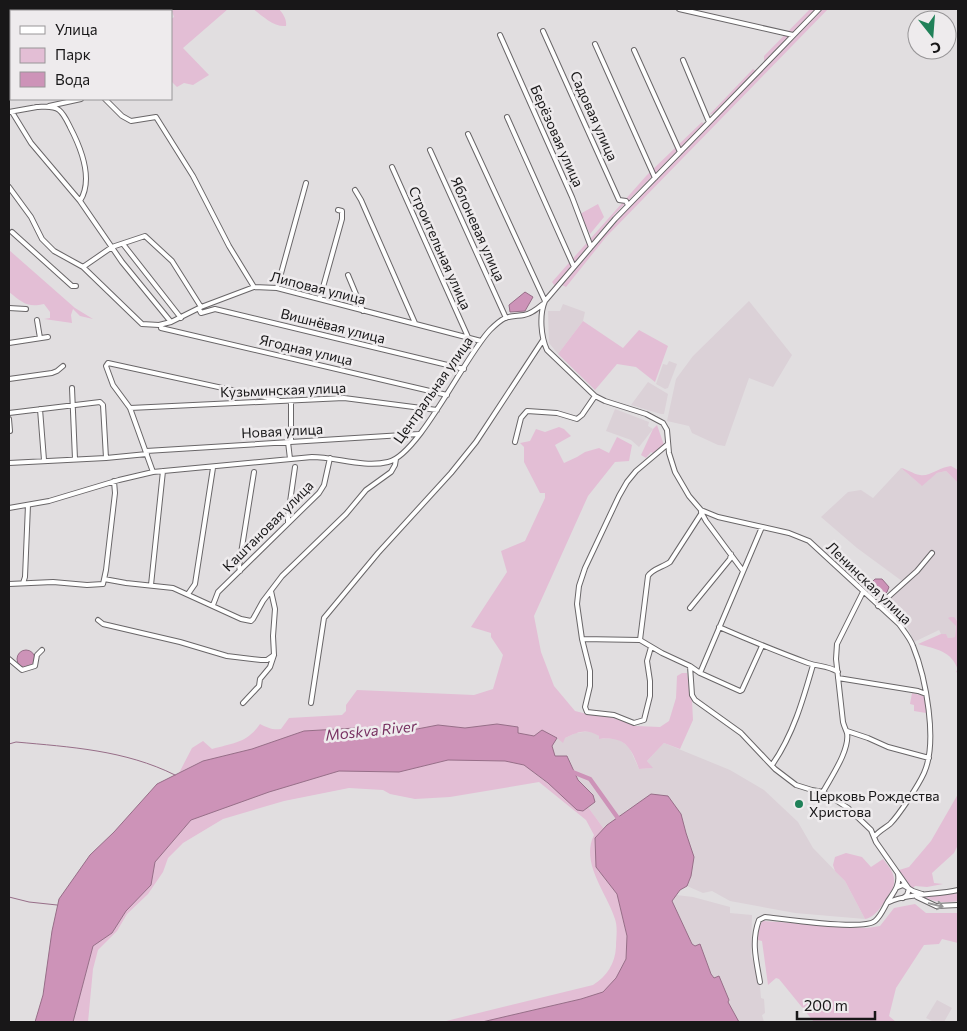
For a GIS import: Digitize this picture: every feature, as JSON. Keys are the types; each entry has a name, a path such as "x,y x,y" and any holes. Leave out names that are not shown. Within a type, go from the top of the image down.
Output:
{"street":[{"path":"679,9 793,35"},
{"name":"Центральная улица","path":"9,508 49,501 114,481 153,472 213,468 290,459 330,458 349,462 376,463 396,459 419,434 489,331 506,318 526,314 544,302 628,205 819,9"},
{"name":"Садовая улица","path":"543,31 619,200 626,200 628,205"},
{"name":"Берёзовая улица","path":"500,35 572,197 591,247"},
{"path":"595,44 655,178"},
{"path":"634,50 680,152"},
{"path":"683,60 709,122"},
{"path":"76,100 10,112 31,143 80,202 122,262 171,322"},
{"path":"107,100 122,116 131,121 156,117 193,176 229,246 254,287"},
{"path":"36,107 51,107 59,110 76,139 83,158 86,177 80,202"},
{"path":"507,117 574,267"},
{"path":"468,134 544,302 542,317 543,340 547,350 595,396 656,418 665,425 675,472 689,496 743,571"},
{"name":"Яблоневая улица","path":"430,150 506,318"},
{"name":"Строительная улица","path":"392,168 468,337"},
{"path":"277,288 306,183"},
{"path":"9,187 31,217 42,239 54,251 83,267 112,246 145,236 172,261 200,308"},
{"path":"355,190 414,323"},
{"path":"320,298 342,219 342,211 338,210"},
{"path":"12,232 72,286 76,286"},
{"path":"123,244 181,318"},
{"name":"Липовая улица","path":"83,267 142,324 153,326 171,322 200,308 254,287 277,288 468,337 481,342"},
{"path":"348,275 363,311"},
{"path":"9,308 26,308"},
{"name":"Вишнёвая улица","path":"200,308 201,313 215,309 464,370"},
{"path":"526,314 536,314 542,317"},
{"path":"37,320 40,338"},
{"name":"Ягодная улица","path":"161,328 447,395"},
{"path":"9,343 48,337"},
{"path":"311,704 324,618 486,429 543,340"},
{"path":"153,472 130,408 113,385 106,366 108,363 284,401"},
{"path":"9,378 52,373 63,366"},
{"path":"72,388 75,459"},
{"path":"515,442 521,418 527,411 557,413 577,419 582,416 595,396"},
{"name":"Кузьминская улица","path":"130,408 344,398 436,410"},
{"path":"290,459 291,401"},
{"path":"9,413 100,402 102,403 106,458"},
{"path":"40,409 44,460"},
{"path":"9,419 10,431"},
{"name":"Новая улица","path":"9,463 106,458 146,452 290,441 419,434"},
{"path":"651,647 647,661 650,696 644,720 634,723 614,715 590,713 586,710 590,686 590,671 582,639 577,604 579,586 585,568 627,482 668,444"},
{"name":"Каштановая улица","path":"213,605 218,592 322,489 330,458"},
{"path":"9,584 53,582 87,585 104,581 173,588 241,619 250,621 282,576 346,514 366,490 391,472 396,459"},
{"path":"288,523 295,467"},
{"path":"188,594 195,584 213,468"},
{"path":"151,585 163,471"},
{"path":"240,571 239,566 254,472"},
{"path":"104,581 115,493 114,481"},
{"path":"23,583 25,577 28,505"},
{"path":"640,640 648,576 650,572 670,562 701,512"},
{"name":"Ленинская улица","path":"701,512 789,533 808,541 899,624 913,645 926,694 930,721 931,745 929,758 924,774 907,800 891,823 875,836"},
{"path":"700,673 762,527"},
{"path":"690,608 730,559 730,553"},
{"path":"878,606 917,571 932,553"},
{"path":"243,703 259,686 260,679 270,667 274,655 275,609 271,591"},
{"path":"822,792 838,764 847,743 847,731 843,722 836,659 838,640 863,592"},
{"path":"98,620 103,624 227,656 267,660 274,655"},
{"path":"719,627 762,646 813,665 829,666 838,672"},
{"path":"582,639 640,640 700,673 740,691 762,646"},
{"path":"9,659 22,670 34,666 42,650"},
{"path":"829,666 836,659"},
{"path":"772,765 784,748 791,732 813,665"},
{"path":"690,667 692,695 695,700 741,733 772,765 796,784 822,792 860,818 875,836 876,842 908,887 908,894 903,898"},
{"path":"838,678 918,691 926,694"},
{"path":"847,731 888,747 929,758"},
{"path":"760,982 754,939 758,923 762,918 859,925 868,924 876,920 896,889 899,882 898,872"},
{"path":"896,889 902,885 917,893 931,894"},
{"path":"896,889 897,895 903,898"},
{"path":"884,907 892,900 958,890"},
{"path":"915,896 936,906 958,905"}],"shaded area":[{"path":"749,301 792,355 773,387 749,378 725,446 718,445 692,433 689,426 667,421 676,379 693,356"},
{"path":"563,304 585,312 583,321 558,354 549,343 548,311 560,311"},
{"path":"669,361 677,364 668,388 665,389 656,384 663,364 667,365"},
{"path":"648,382 668,394 664,414 631,405"},
{"path":"615,409 649,422 648,426 653,429 639,447 631,440 606,431"},
{"path":"901,468 921,485 937,473 946,471 958,483 958,622 956,619 955,637 948,638 946,635 941,634 939,630 914,642 907,626 883,605 906,584 857,548 821,517 848,492 861,490 873,498"},
{"path":"592,731 600,739 617,738 629,747 639,769 652,768 647,761 664,743 730,770 764,790 798,822 813,848 845,881 865,919 795,913 730,901 712,891 703,893 687,886 691,876 686,833 681,814 651,795 628,809 604,829 588,807 594,802 593,795 578,780 568,756 555,756 551,746 557,738 565,738 576,733"},
{"path":"676,895 693,897 730,907 730,913 752,915 751,956 759,975 761,998 764,999 765,1013 762,1015 764,1022 739,1022 728,1002 719,976 714,978 711,974 700,944 695,946 692,944 672,901"},
{"path":"937,1000 952,1008 944,1022 934,1022 926,1018"}],"green space":[{"path":"228,9 183,48 209,75 193,85 184,83 177,87 172,82 172,18 174,17 171,10"},
{"path":"253,9 279,9 285,19 286,26 272,23"},
{"path":"810,9 816,9 764,63 764,56"},
{"path":"823,9 828,9 606,237 566,287 562,285 625,212"},
{"path":"753,69 756,71 714,113 709,115"},
{"path":"702,122 704,124 615,214 555,286 552,282 647,175"},
{"path":"598,204 604,217 590,234 580,214"},
{"path":"9,250 75,308 93,319 80,316 73,309 71,315 72,323 44,319 50,318 50,312 44,304 29,305 9,292"},
{"path":"583,321 623,348 639,330 668,346 655,382 636,367 617,364 595,390 558,354"},
{"path":"657,425 664,445 654,454 651,452 646,458 641,455 653,429"},
{"path":"559,427 571,436 555,445 564,463 585,452 599,448 609,453 617,437 632,445 629,461 615,462 588,496 534,616 541,652 554,686 575,711 611,717 636,726 660,727 669,721 676,698 677,676 687,673 693,720 680,749 664,743 647,761 653,768 639,769 630,749 621,741 599,739 599,736 590,732 574,734 565,738 563,743 542,730 534,736 518,733 518,727 497,724 465,728 438,725 391,734 356,728 304,731 252,749 203,761 179,773 192,748 203,741 212,749 245,739 260,724 270,728 281,729 289,718 342,715 346,711 346,705 357,690 474,695 493,689 503,655 491,637 491,633 471,627 507,572 501,551 525,541 545,498 545,493 540,493 524,462 524,447 520,443 530,441 536,429 545,432"},
{"path":"951,466 958,470 958,483 946,471 937,473 922,486 901,468 923,475"},
{"path":"954,617 958,622 958,670 952,659 947,655 937,649 918,644 941,634 946,634 948,638 955,637 956,626 948,618"},
{"path":"912,693 925,696 926,713 914,711 914,705 910,704"},
{"path":"448,760 506,761 524,765 583,811 588,807 604,829 595,838 596,867 617,894 627,937 626,959 616,978 604,992 482,1022 442,1022 593,985 606,974 612,964 615,953 617,933 615,919 592,867 590,856 594,835 586,820 539,782 450,797 415,799 390,794 383,790 349,788 284,801 223,819 183,843 168,858 163,872 148,894 127,914 117,931 98,950 93,969 88,1022 73,1022 93,946 112,933 126,911 150,885 155,862 191,820 269,792 339,771 399,772"},
{"path":"958,794 958,845 954,853 932,873 934,883 943,884 927,887 915,886 912,889 899,870 909,867 931,841"},
{"path":"846,853 862,857 871,867 883,859 893,875 893,888 870,918 865,919 845,881 835,871 833,865 835,857"},
{"path":"958,893 958,901 954,902 937,901 925,897"},
{"path":"915,904 926,913 958,913 958,943 942,939 939,944 924,945 896,988 889,1016 896,1022 814,1022 779,979 776,978 768,985 762,941 758,940 759,927 763,921 867,928 880,926 894,908"}],"water":[{"path":"525,292 533,297 525,311 510,312 509,305"},
{"path":"875,579 882,579 889,587 881,598 869,588"},
{"path":"26,650 32,653 35,659 32,665 26,668 20,665 17,659 20,653"},
{"path":"497,724 518,727 518,733 534,736 542,730 557,738 552,746 555,756 567,756 578,780 593,795 595,802 583,811 577,810 548,783 524,765 505,761 448,760 399,772 339,771 269,792 191,820 155,862 151,885 126,911 112,933 93,946 73,1022 35,1022 43,995 52,931 59,899 90,855 114,832 157,784 203,761 252,749 304,731 356,728 391,734 438,725 465,728"},
{"path":"651,794 668,796 681,814 694,857 691,876 687,886 680,890 672,901 692,944 695,946 700,944 711,974 714,978 719,976 729,1000 728,1002 739,1022 482,1022 581,999 603,992 616,978 626,959 627,936 617,894 596,867 595,838 607,825"}],"waterway":[{"path":"9,744 16,742 97,751 137,760 175,775"},
{"name":"Moskva River","path":"570,771 590,779 620,821"},
{"path":"9,897 29,902 57,905"}],"place":[{"name":"Церковь Рождества Христова","path":"799,804"}]}
